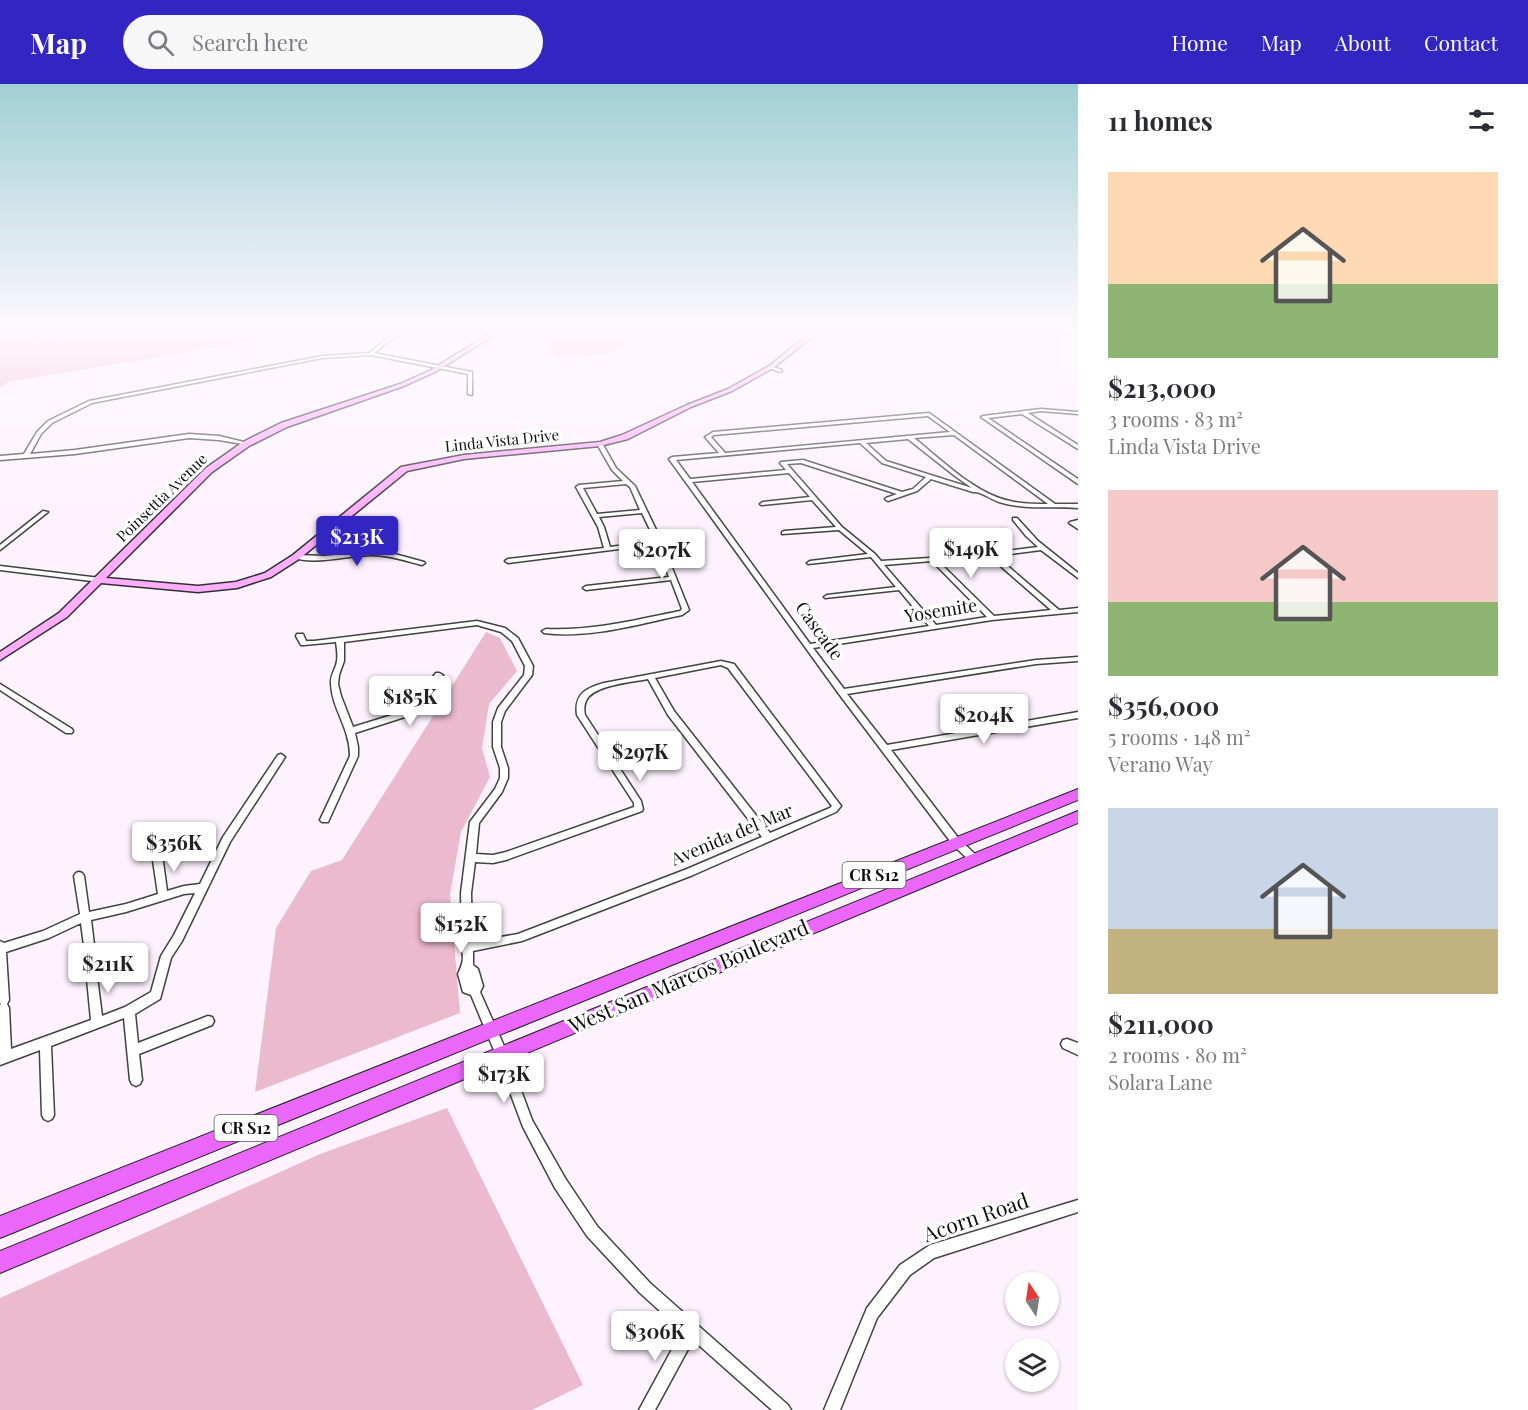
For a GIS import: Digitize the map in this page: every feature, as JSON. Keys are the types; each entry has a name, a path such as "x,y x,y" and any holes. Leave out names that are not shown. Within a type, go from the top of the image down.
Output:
{"main road":[{"name":"West San Marcos Boulevard","path":"0,1227 1078,794"},
{"name":"West San Marcos Boulevard","path":"0,1262 1078,817"}],"street":[{"path":"26,456 39,433 50,422 76,408 100,400 132,394"},
{"name":"Poinsettia Avenue","path":"0,657 63,615 209,470 246,444 284,425 376,394"},
{"name":"Linda Vista Drive","path":"100,580 198,589 237,585 268,574 296,557 404,469 464,458 600,444 634,434 689,406 720,394"},
{"path":"1077,413 1052,410 984,417 1078,482"},
{"path":"1023,412 1078,447"},
{"path":"954,433 723,454 708,437 713,434 764,428 929,414 1052,504"},
{"path":"0,458 182,436 206,436 246,444"},
{"path":"909,437 981,492"},
{"path":"861,441 884,462 981,492 1008,503 1078,506"},
{"path":"546,631 564,632 606,627 682,613 687,607 632,486 615,469 600,444"},
{"name":"Cascade","path":"723,454 672,459 842,692 956,842 974,859"},
{"path":"902,494 801,461 783,463 840,528 873,555 934,627"},
{"path":"689,481 790,471"},
{"path":"888,499 915,490 930,477"},
{"path":"607,549 601,527 579,487 627,482"},
{"path":"763,504 814,498"},
{"path":"596,516 642,511"},
{"path":"0,548 45,512"},
{"path":"1015,519 1042,548 1078,576"},
{"path":"1078,522 1072,523 1078,527"},
{"path":"784,533 840,528"},
{"path":"508,561 633,546"},
{"path":"879,564 991,555 1042,548"},
{"path":"296,557 317,559 370,553 394,555 422,563"},
{"path":"810,562 873,555"},
{"path":"991,555 1056,612"},
{"path":"932,558 992,618"},
{"path":"0,568 100,580"},
{"path":"586,588 674,578"},
{"path":"827,597 901,588"},
{"name":"Yosemite","path":"810,646 992,618 1078,610"},
{"path":"300,636 304,643 477,623 503,630 518,643 529,666 528,675 501,710 495,736 504,768 504,778 499,790 475,822 470,858 466,948 468,967 474,972 478,987 475,992 492,1029 527,1123 560,1183 592,1231 645,1288 783,1410"},
{"path":"325,820 354,756 355,746 334,686 340,662 340,640"},
{"path":"842,692 1036,662 1078,659"},
{"name":"Avenida del Mar","path":"466,948 518,938 690,872 833,810 837,806 731,666 726,663 650,676"},
{"path":"351,731 408,714 439,675"},
{"path":"470,858 493,859 506,856 639,809 638,803 581,715 579,708 580,700 593,688 650,676 671,713 768,838"},
{"path":"0,686 69,731"},
{"path":"886,748 1078,715"},
{"path":"201,888 183,890 126,908 84,917 45,935 1,948 4,1004 3,1058 129,1011 156,995 166,956 178,938 226,840 281,757"},
{"path":"157,854 163,896"},
{"path":"79,876 84,917 88,925 97,1022"},
{"path":"129,1011 136,1080"},
{"path":"133,1051 208,1021"},
{"path":"45,1042 48,1115"},
{"name":"Acorn Road","path":"832,1410 872,1313 905,1270 930,1252 1078,1206"},
{"path":"647,1410 691,1329"}],"shaded area":[{"path":"486,632 500,638 517,671 489,704 482,748 490,777 461,832 450,894 460,1013 255,1092 276,928 311,871 342,860"},
{"path":"447,1108 583,1385 532,1410 0,1410 0,1298 320,1154"}]}
